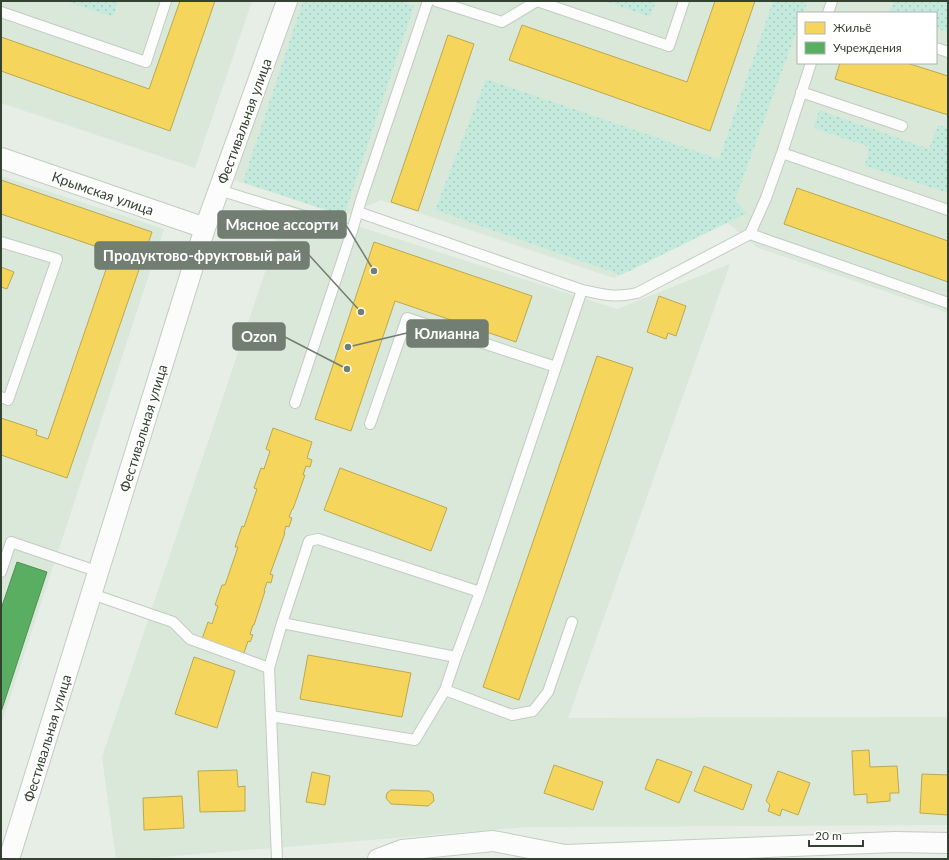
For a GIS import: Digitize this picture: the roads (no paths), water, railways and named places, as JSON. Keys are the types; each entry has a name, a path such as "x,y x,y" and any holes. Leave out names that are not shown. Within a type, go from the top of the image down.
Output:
{"street":[{"name":"Фестивальная улица","path":"9,859 205,228 287,1"},
{"name":"Крымская улица","path":"1,158 205,228"},
{"path":"378,859 402,850 493,841 565,855 589,856 888,842 948,843"}],"lane":[{"path":"1,12 146,62 166,1"},
{"path":"294,403 428,1"},
{"path":"436,1 502,22 537,1 669,46 684,1"},
{"path":"829,12 832,1"},
{"path":"937,48 948,52"},
{"path":"358,212 582,290 606,295 622,296 637,293 750,234 766,198 811,64"},
{"path":"801,92 902,126"},
{"path":"782,153 948,210"},
{"path":"219,190 352,231"},
{"path":"750,234 948,303"},
{"path":"1,242 57,259 8,400 1,397"},
{"path":"271,716 415,740 445,690 480,592 582,290"},
{"path":"370,424 407,318 556,367"},
{"path":"277,859 269,668 282,623 310,541 318,539 480,592"},
{"path":"1,572 11,542 99,572"},
{"path":"92,594 173,622 190,639 269,668"},
{"path":"445,690 512,715 532,711 548,692 572,622"},
{"path":"282,623 456,657"}],"place":[{"name":"Мясное ассорти","path":"374,271"},
{"name":"Продуктово-фруктовый рай","path":"361,312"},
{"name":"Юлианна","path":"348,347"},
{"name":"Ozon","path":"347,369"}]}
